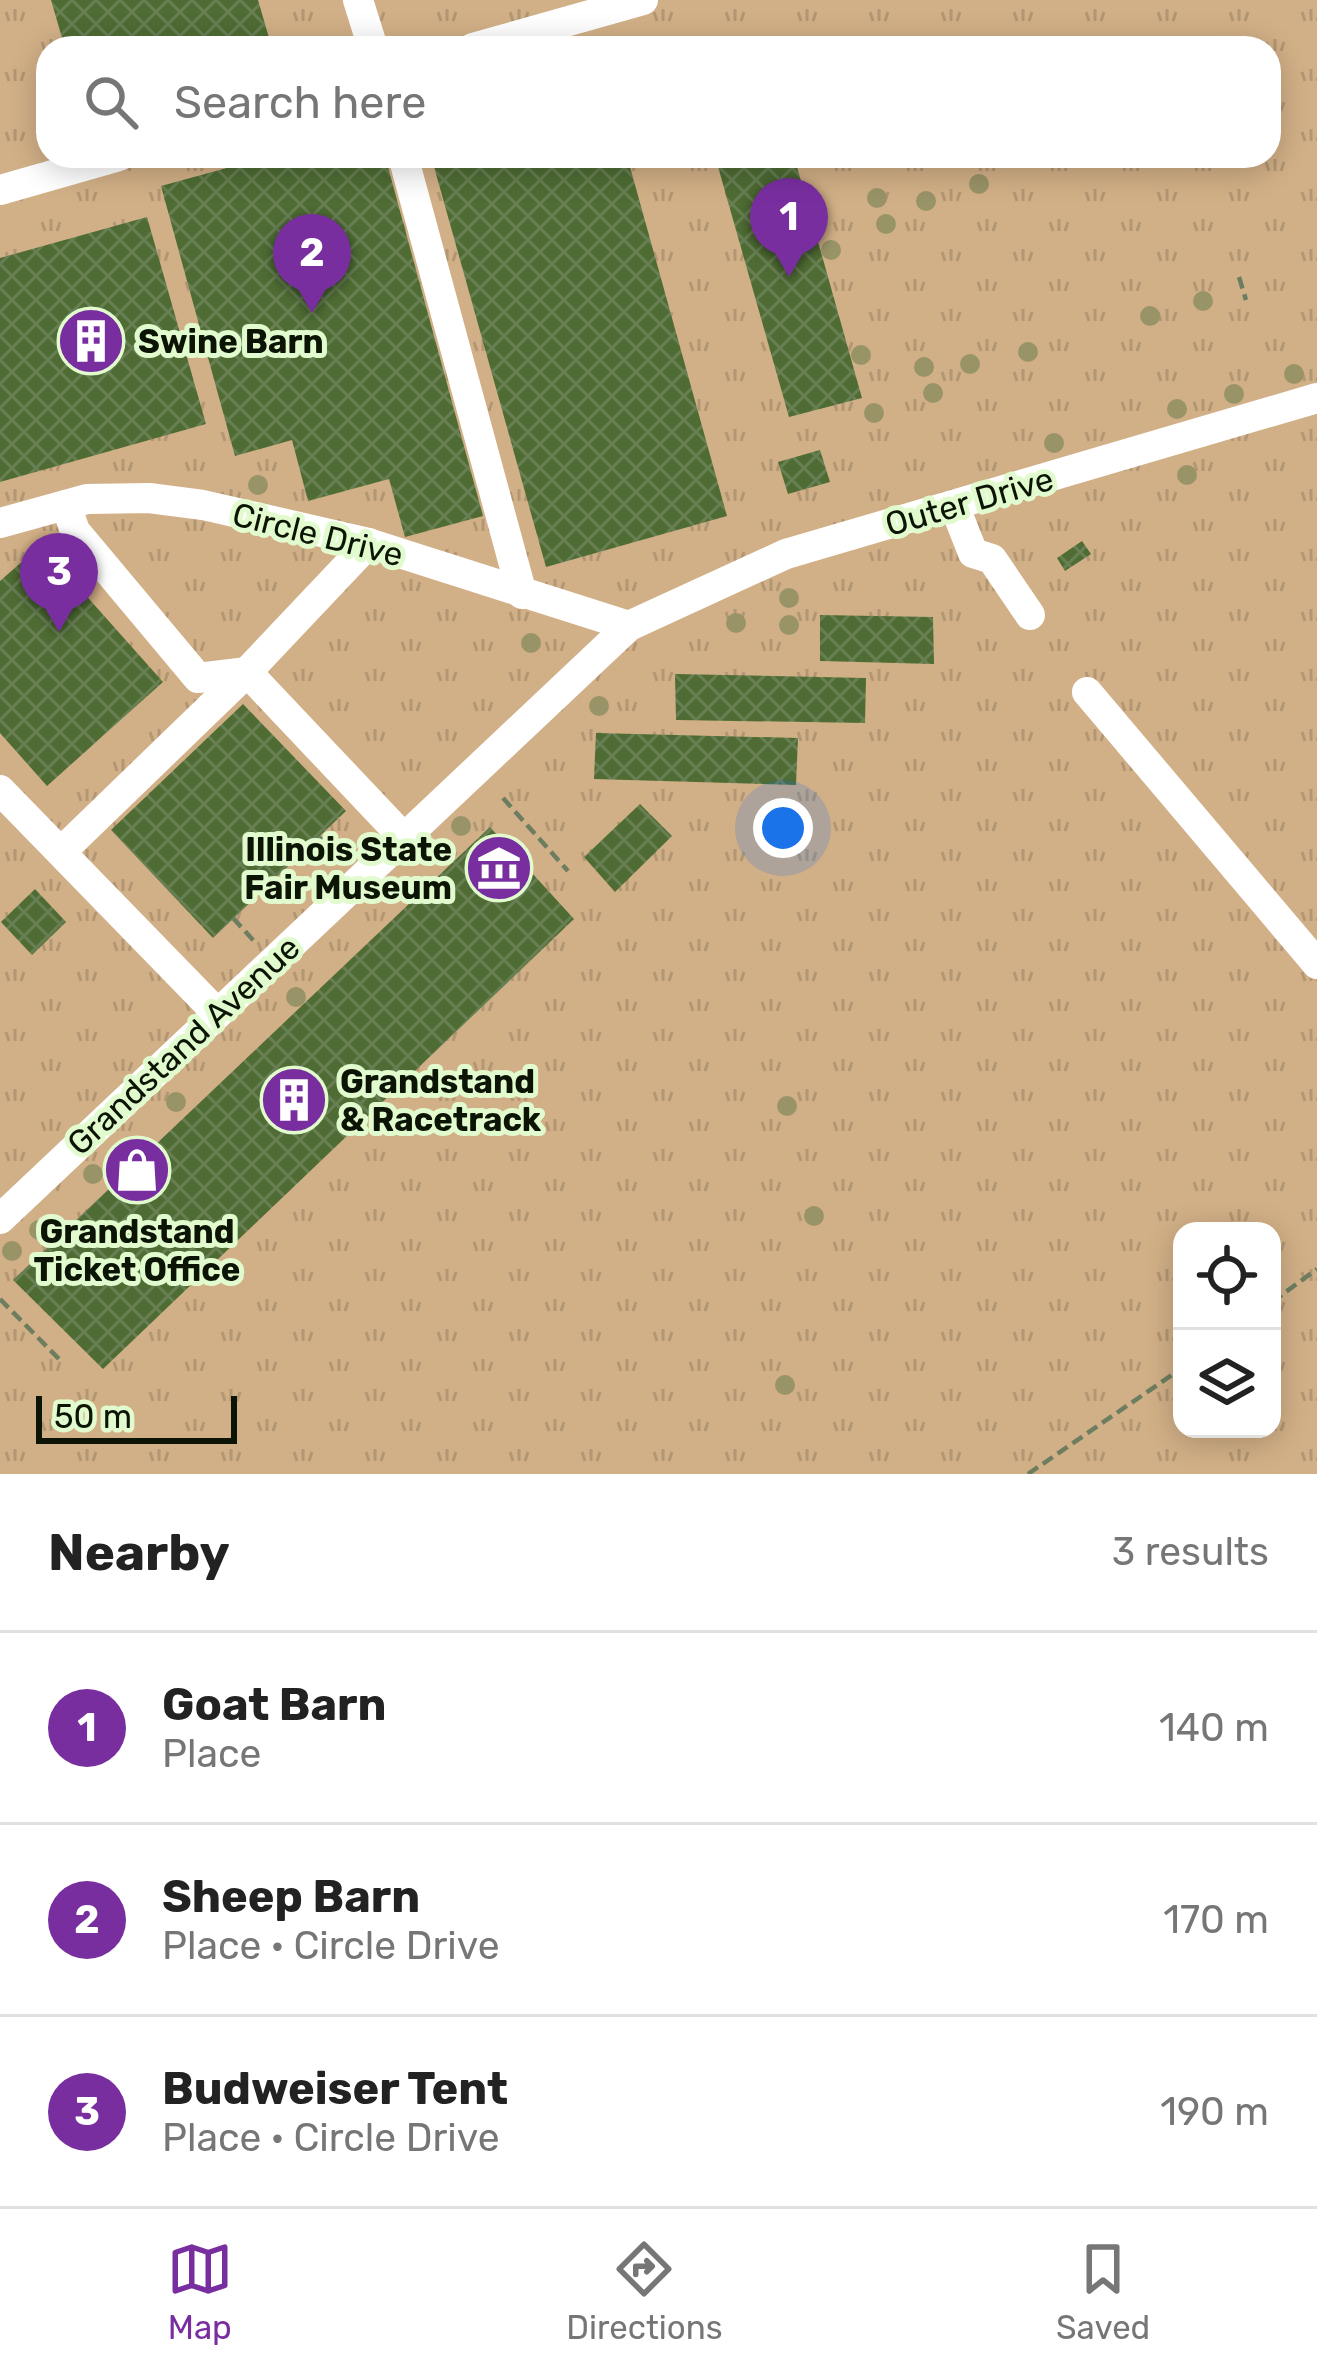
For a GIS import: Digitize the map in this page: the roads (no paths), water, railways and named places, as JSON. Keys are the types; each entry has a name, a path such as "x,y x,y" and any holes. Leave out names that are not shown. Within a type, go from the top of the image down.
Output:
{"street":[{"path":"358,0 369,36"},
{"path":"516,36 643,0"},
{"path":"0,190 77,168"},
{"path":"407,168 522,594"},
{"name":"Outer Drive","path":"629,626 786,554 1317,398"},
{"name":"Circle Drive","path":"0,523 66,505 149,497 369,543 629,626"},
{"path":"66,505 75,531 198,678 247,672"},
{"path":"955,506 973,553 992,559 1030,615"},
{"path":"61,853 247,672 369,543"},
{"name":"Grandstand Avenue","path":"0,1220 629,626"},
{"path":"247,672 404,838"},
{"path":"1087,692 1317,964"},
{"path":"0,790 217,1013"}],"place":[{"name":"Goat Barn","path":"789,277"},
{"name":"Sheep Barn","path":"312,313"},
{"name":"Swine Barn","path":"91,341"},
{"name":"Budweiser Tent","path":"59,632"},
{"name":"Illinois State Fair Museum","path":"499,868"},
{"name":"Grandstand & Racetrack","path":"294,1100"},
{"name":"Grandstand Ticket Office","path":"137,1170"}]}
